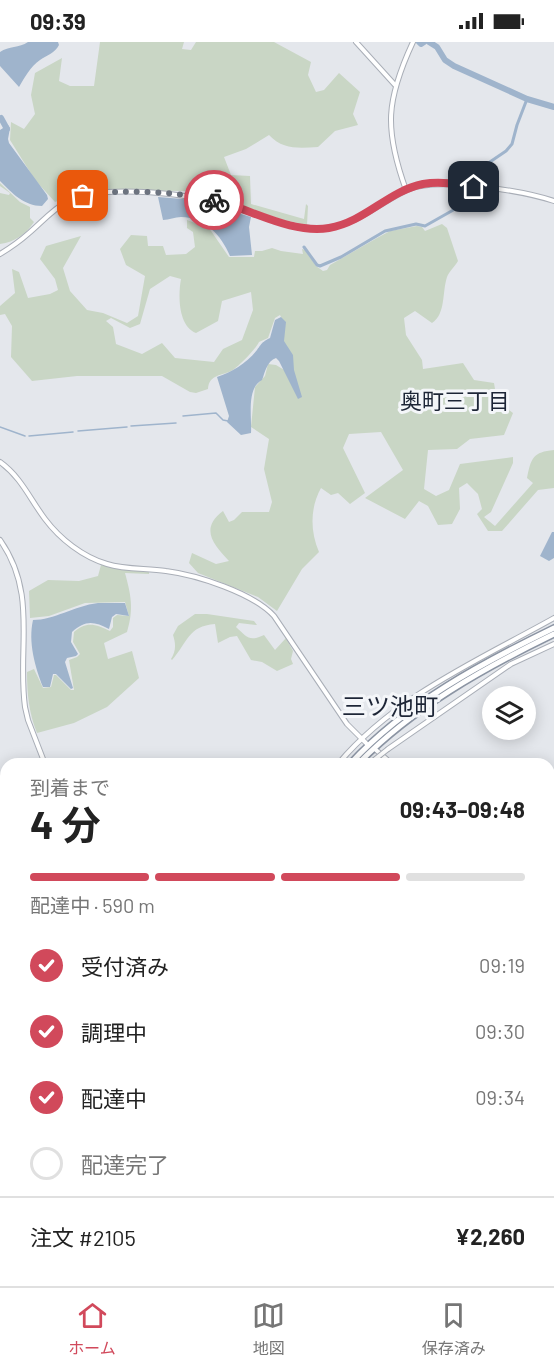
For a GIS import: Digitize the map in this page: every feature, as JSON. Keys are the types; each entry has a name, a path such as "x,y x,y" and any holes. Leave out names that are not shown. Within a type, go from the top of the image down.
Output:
{"highway":[{"path":"356,758 383,733 431,697 495,658 554,628"},
{"path":"364,758 388,736 438,700 504,660 554,634"}],"street":[{"path":"356,42 395,85"},
{"path":"406,190 390,136 390,112 395,85 413,42"},
{"path":"0,254 63,204 88,195 152,193 192,196 218,201 298,227 315,229 352,222 406,190 424,184 453,184 529,194 554,201"},
{"path":"0,462 18,478 45,519 75,549 107,564 184,574 229,589 265,607 347,724 366,743"},
{"path":"0,540 12,560 21,584 24,609 24,703 43,758"},
{"path":"343,758 360,739 381,722 443,679 554,618"},
{"path":"377,758 502,670 554,644"},
{"path":"376,750 385,758"}],"green space":[{"path":"100,42 184,42 182,49 191,50 196,42 274,42 311,62 308,75 316,92 324,90 339,73 360,92 353,114 358,125 335,131 318,147 286,146 269,135 246,149 224,157 231,175 250,176 251,204 304,219 306,204 308,206 307,225 210,196 185,191 101,190 80,192 55,202 35,180 10,140 11,122 24,129 35,114 31,95 35,73 62,58 59,81 70,86 94,86"},
{"path":"0,183 20,202 30,207 30,218 34,222 20,237 0,244 0,193 9,195 10,193 0,186"},
{"path":"187,220 209,228 229,257 254,257 255,251 272,248 303,254 302,249 323,271 390,231 417,226 422,227 425,231 442,224 447,228 458,261 447,277 440,314 432,323 415,311 404,318 406,335 422,360 423,369 463,363 474,380 494,383 497,401 513,413 504,435 470,439 457,449 428,450 424,489 436,496 449,490 460,464 513,457 513,463 491,512 484,517 495,526 533,483 527,478 534,457 541,452 554,450 554,488 538,490 502,531 488,531 477,514 482,509 478,494 467,483 459,488 460,509 452,524 438,525 428,506 419,501 405,519 365,498 403,470 381,432 349,434 343,448 365,493 350,504 338,493 331,495 321,488 312,520 319,552 302,569 277,611 258,597 198,573 189,563 192,553 216,564 229,561 214,543 210,531 212,524 223,511 229,522 242,512 269,512 272,502 264,469 269,439 251,427 255,387 265,376 268,364 276,365 286,371 291,356 282,343 284,323 280,315 275,318 268,338 259,342 240,364 233,370 213,378 208,389 196,393 162,376 77,376 32,381 11,357 12,326 5,314 0,315 0,306 15,293 12,269 19,272 28,298 50,294 58,290 55,279 40,259 46,246 81,236 63,268 70,291 87,310 103,313 127,323 138,316 145,276 126,265 120,249 131,235 147,236 148,246 163,246 166,255 186,254 195,247 193,232 187,228","holes":["170,276 181,279 180,301 183,317 190,329 196,333 218,321 222,301 251,292 253,310 242,340 223,349 214,362 175,358 162,343 142,354 116,344 113,327 106,321 111,318 130,328 140,324 150,289"]},
{"path":"101,565 149,572 149,574 125,573 131,602 127,632 104,643 108,659 132,651 139,678 107,707 74,723 37,733 29,703 27,672 34,669 43,688 51,687 54,675 56,675 71,690 74,690 69,660 80,654 73,642 74,632 87,625 110,631 113,627 113,618 117,615 129,616 125,602 85,603 49,616 30,618 29,591 48,580 79,581 98,576"},
{"path":"195,614 254,621 257,625 239,623 236,627 251,638 264,635 275,650 286,638 293,651 291,659 293,664 277,671 262,662 251,660 237,636 218,643 215,624 199,628 189,636 172,660 175,647 173,635 178,626"}],"water":[{"path":"28,42 58,42 59,45 33,66 19,87 0,66 0,52"},
{"path":"8,125 10,128 9,143 47,195 48,199 42,206 24,201 0,181 0,130"},
{"path":"158,197 195,200 251,217 249,227 252,255 230,256 212,229 198,221 181,217 163,220"},
{"path":"281,317 286,322 284,341 293,355 294,370 302,397 298,399 279,361 276,358 273,359 252,396 251,433 241,435 227,422 229,416 217,377 234,370 249,359 262,343 270,338 275,320"},
{"path":"554,532 554,558 549,561 540,556"},
{"path":"98,603 125,603 129,616 116,614 112,617 109,629 90,623 81,625 72,632 71,642 78,654 67,658 65,662 73,688 71,689 56,674 53,674 50,687 43,687 33,654 31,637 33,620 49,618"}],"waterway":[{"path":"419,42 421,44 424,42"},
{"path":"429,42 437,47 445,60 454,66 527,99 554,107"},
{"path":"304,247 320,266 341,257 385,231 416,224 425,226 471,200 474,197 472,182 482,170 481,168 506,151 512,144 527,99"},
{"path":"0,135 7,129 1,118"},
{"path":"183,416 216,413 223,420 228,421"},
{"path":"131,426 176,423"},
{"path":"0,427 25,436"},
{"path":"78,431 127,427"},
{"path":"29,436 73,432"}],"way so far":[{"path":"83,196 106,193 163,193 214,200"}],"district":[{"name":"奥町三丁目","path":"455,400"},
{"name":"三ツ池町","path":"390,705"}],"route":[{"path":"214,200 298,227 328,228 345,225 361,218 413,187 437,183 474,187"}]}
